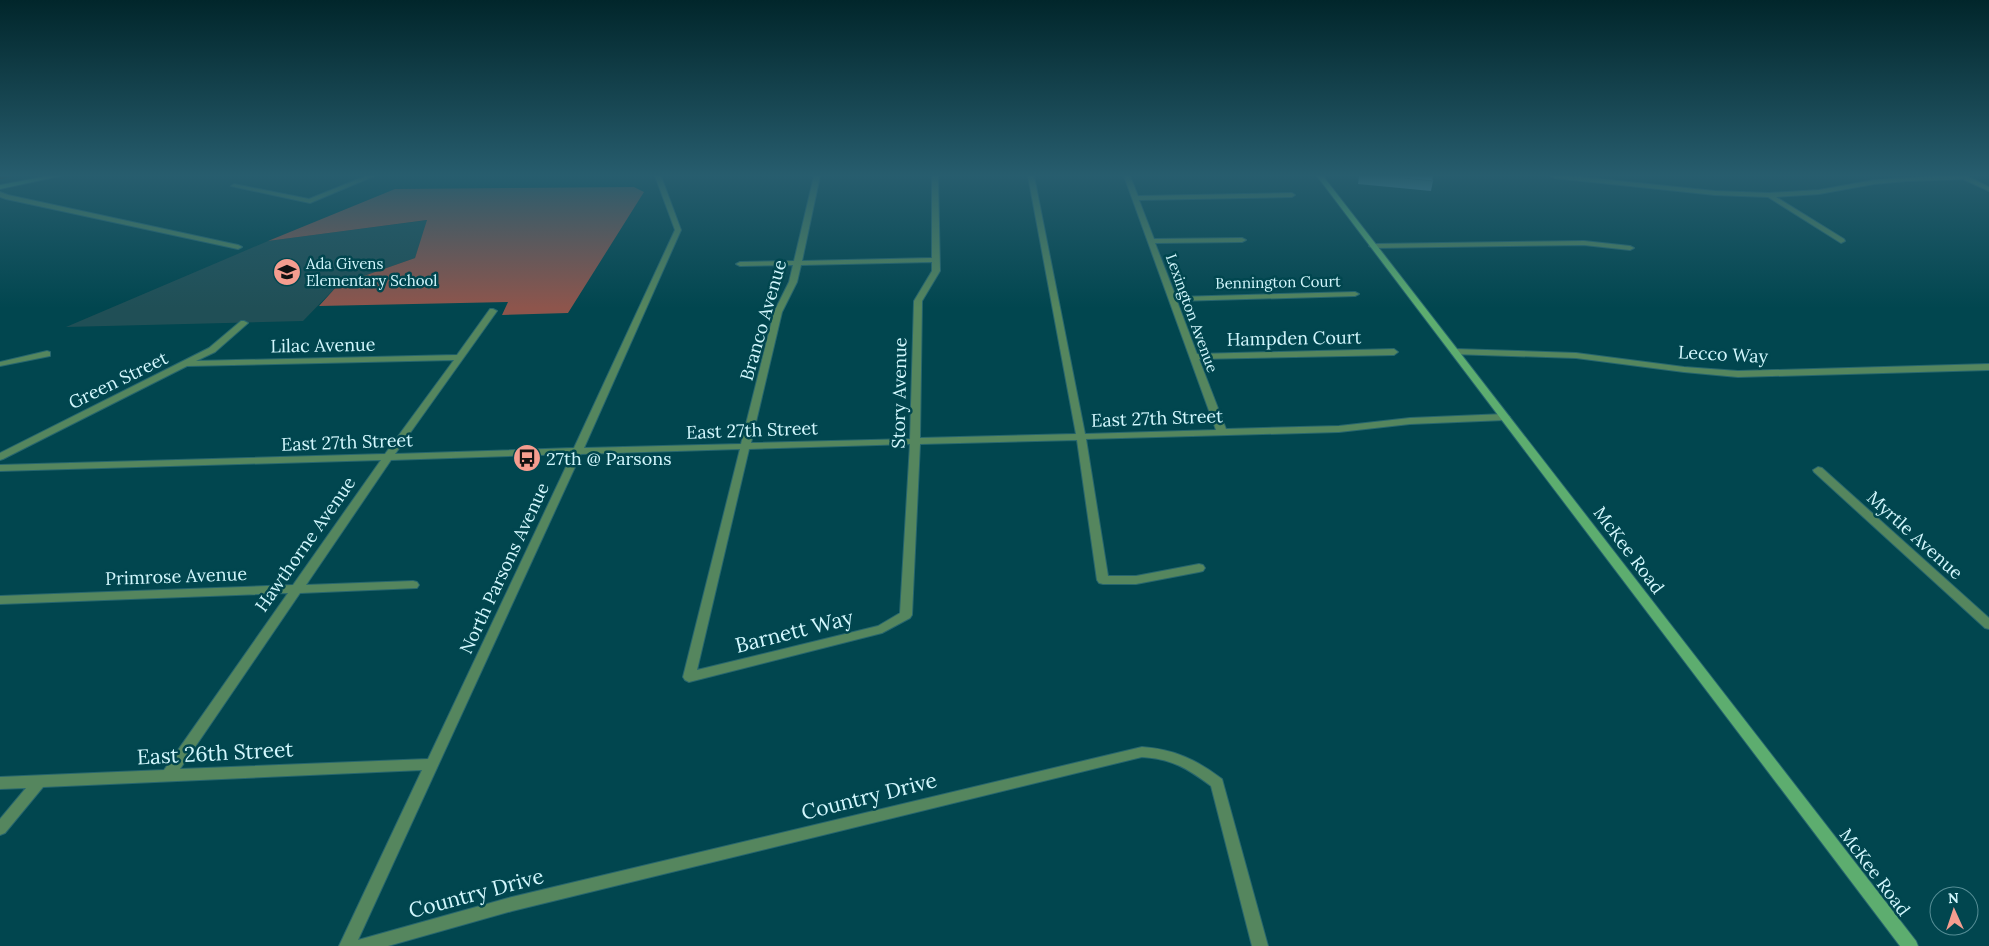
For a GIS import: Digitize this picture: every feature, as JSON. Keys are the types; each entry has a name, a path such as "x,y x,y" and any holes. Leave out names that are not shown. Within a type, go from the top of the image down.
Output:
{"street":[{"path":"117,220 238,247"},
{"name":"North Parsons Avenue","path":"347,946 578,452 678,230 674,220"},
{"name":"Branco Avenue","path":"689,677 778,312 793,282 807,220"},
{"name":"Story Avenue","path":"906,616 915,441 918,300 934,276 936,260 936,220"},
{"path":"1039,220 1081,436 1103,580 1136,580 1199,568"},
{"name":"Lexington Avenue","path":"1143,220 1222,432"},
{"name":"McKee Road","path":"1353,220 1910,946"},
{"path":"1808,220 1841,241"},
{"path":"1151,241 1242,240"},
{"path":"1373,246 1584,243 1630,248"},
{"path":"740,264 936,260"},
{"name":"Bennington Court","path":"1172,299 1356,294"},
{"name":"Hawthorne Avenue","path":"168,776 388,457 493,312"},
{"name":"Green Street","path":"0,457 186,364 219,345 244,323"},
{"name":"Hampden Court","path":"1194,357 1394,352"},
{"name":"Lecco Way","path":"1455,352 1551,354 1592,357 1710,373 1738,374 1989,367"},
{"path":"1,365 47,354"},
{"name":"Lilac Avenue","path":"186,364 461,357"},
{"name":"East 27th Street","path":"0,468 1339,429 1410,421 1505,417"},
{"name":"Myrtle Avenue","path":"1818,470 1989,625"},
{"name":"Primrose Avenue","path":"0,600 413,585"},
{"name":"Barnett Way","path":"689,677 882,630 906,616"},
{"name":"Country Drive","path":"362,946 512,904 1142,752 1162,752 1187,761 1218,783 1260,946"},
{"name":"East 26th Street","path":"0,783 432,764"},
{"path":"0,829 40,781"}],"shaded area":[{"path":"319,220 426,220 268,241"},
{"path":"427,220 626,220 568,313 502,315 508,302 319,306 338,285 415,258"},
{"name":"Ada Givens Elementary School","path":"428,220 415,258 338,285 303,321 66,327 268,241"}],"place":[{"name":"Ada Givens Elementary School","path":"287,272"},
{"name":"27th @ Parsons","path":"527,458"}]}
